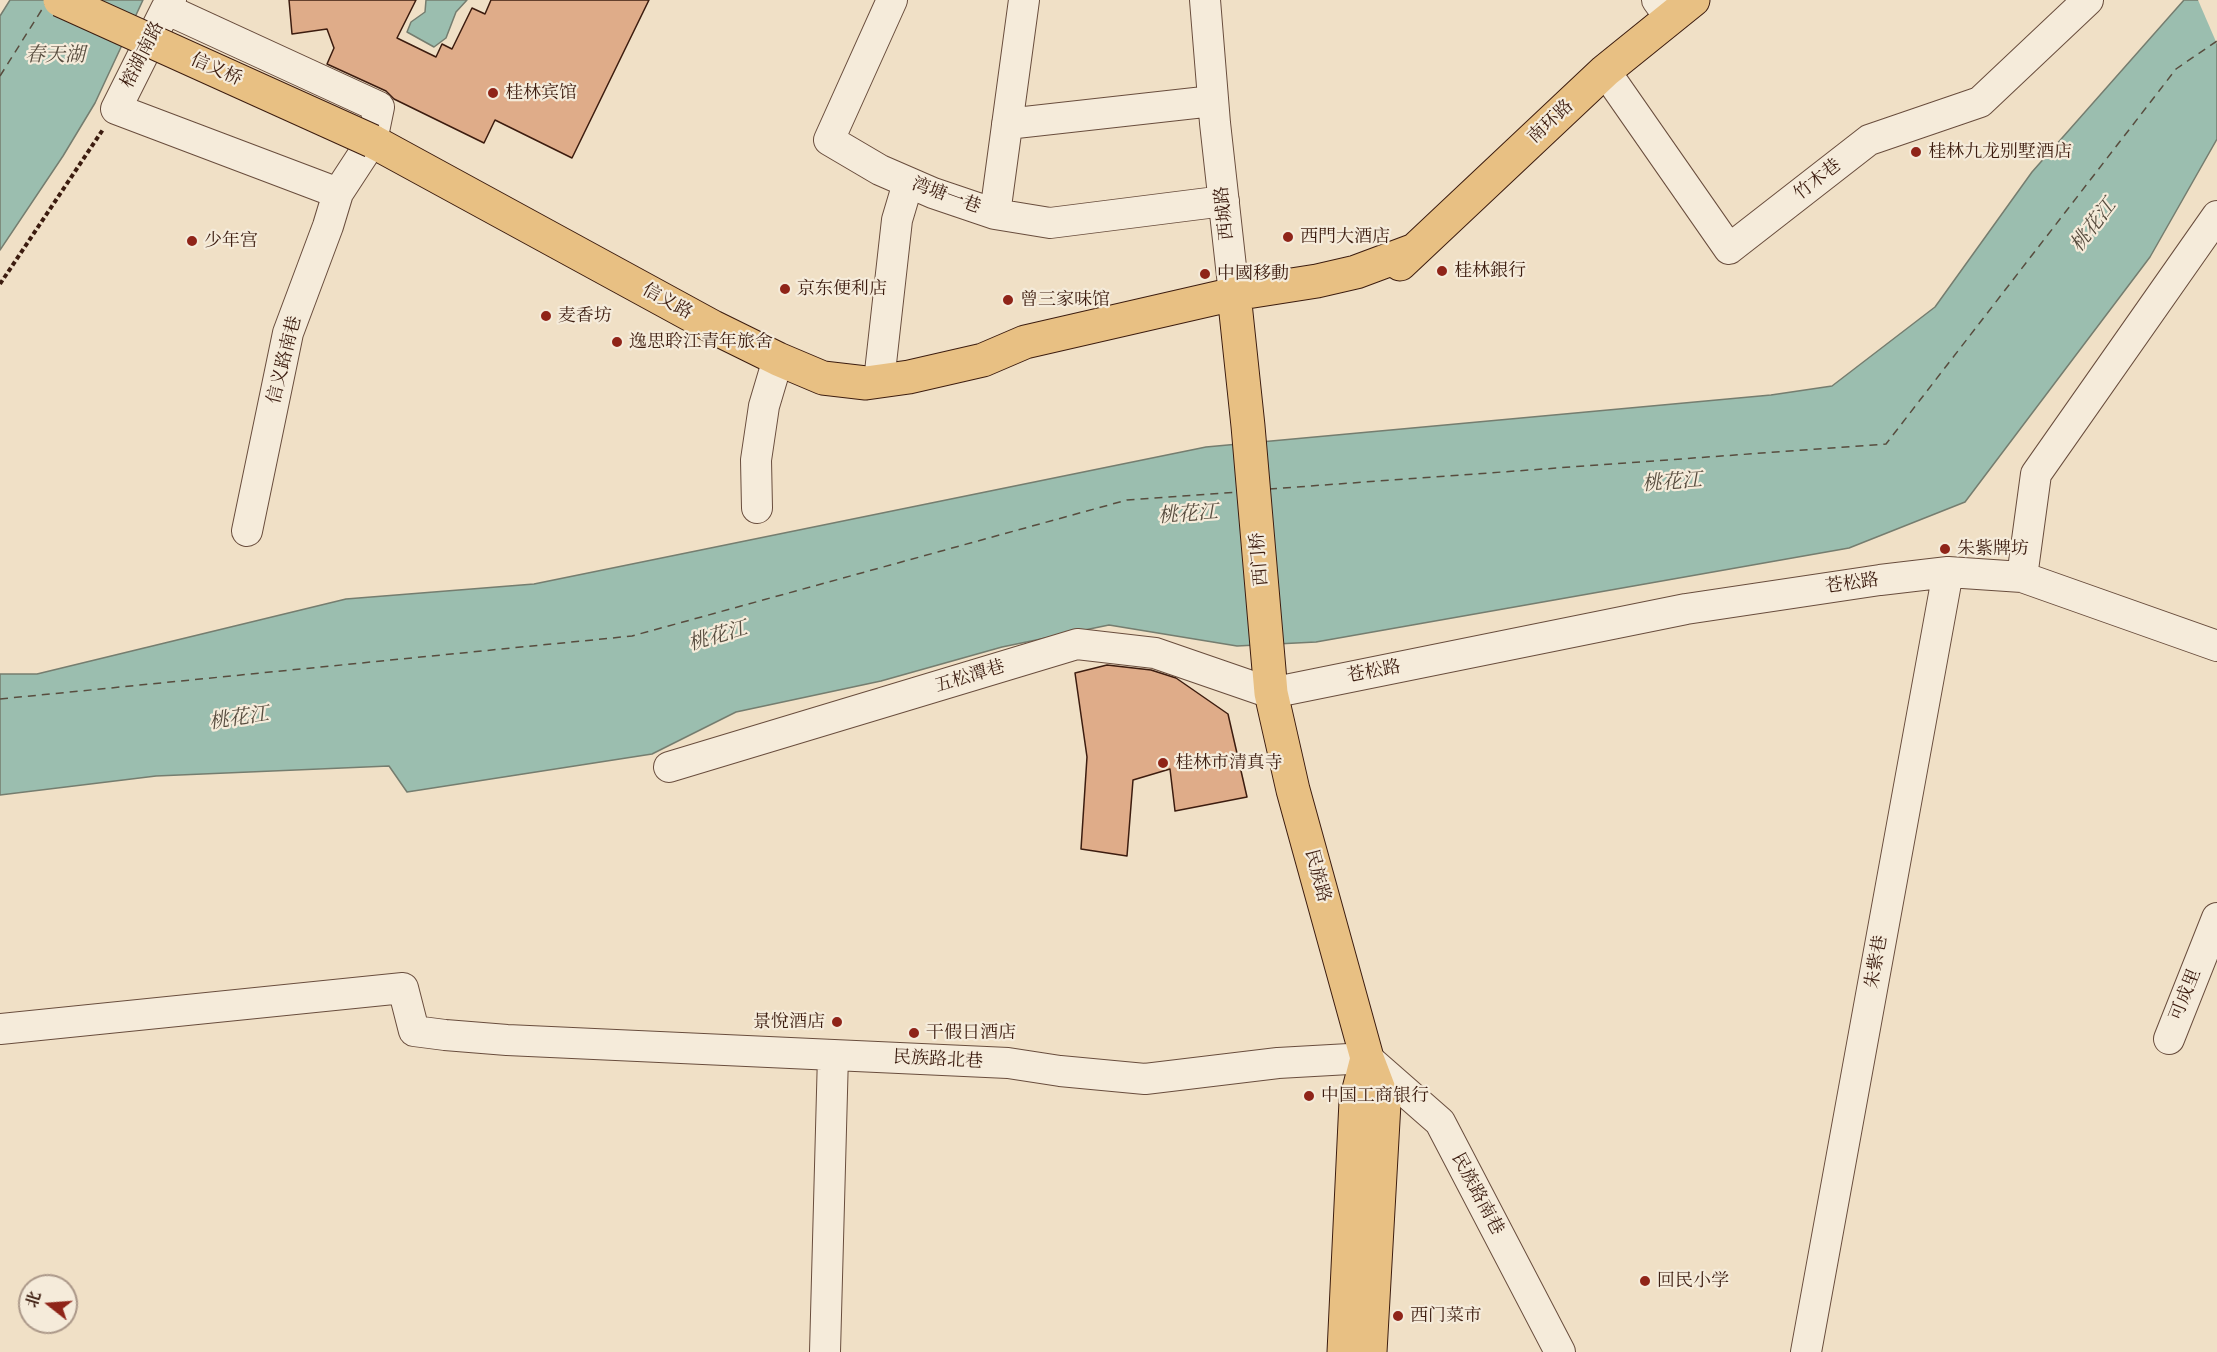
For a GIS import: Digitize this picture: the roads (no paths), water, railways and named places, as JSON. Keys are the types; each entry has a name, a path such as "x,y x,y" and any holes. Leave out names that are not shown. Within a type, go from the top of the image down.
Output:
{"main road":[{"name":"信义桥","path":"60,0 372,141"},
{"name":"南环路","path":"983,360 1029,360 1356,272 1415,250 1673,6"},
{"name":"信义路","path":"372,141 713,327 777,359 823,378 879,381 909,377 983,360"},
{"name":"西城路","path":"1236,305 1248,426"},
{"name":"西门桥","path":"1248,426 1271,693"},
{"name":"民族路","path":"1271,693 1293,790 1367,1058 1384,1103 1370,1352"},
{"name":"民族路","path":"1344,1352 1356,1101 1367,1058"}],"street":[{"name":"湾塘一巷","path":"892,0 829,140 908,183 995,214 1050,223 1224,201"},
{"path":"995,214 1024,0"},
{"name":"西城路","path":"1205,0 1236,305"},
{"name":"竹木巷","path":"1605,70 1729,249 1869,140 1980,102 2088,0"},
{"name":"信义路南巷","path":"169,4 380,107 372,141 338,194 288,333 247,531"},
{"name":"榕湖南路","path":"169,4 116,109 338,194"},
{"path":"1007,124 1214,100"},
{"path":"879,381 897,220 908,183"},
{"path":"2022,578 2036,474 2217,216"},
{"path":"757,508 756,460 764,406 777,359"},
{"name":"苍松路","path":"1271,693 1686,609 1948,572 2022,578 2217,646"},
{"name":"朱紫巷","path":"1806,1352 1948,572"},
{"name":"五松潭巷","path":"669,767 1077,644 1155,653 1271,693"},
{"name":"可成里","path":"2169,1039 2217,918"},
{"name":"民族路北巷","path":"0,1029 403,988 414,1031 507,1040 1008,1063 1060,1071 1145,1079 1278,1063 1367,1058"},
{"path":"825,1352 833,1055"},
{"name":"民族路南巷","path":"1367,1058 1440,1122 1560,1352"}],"water":[{"name":"春天湖","path":"10,0 143,0 95,103 63,156 0,250 0,16"},
{"path":"426,0 467,0 456,12 446,38 434,47 407,32 411,22 425,12"},
{"name":"桃花江","path":"2184,0 2217,0 2217,139 2150,257 1965,502 1849,548 1316,642 1237,646 1109,625 1002,647 881,681 736,712 652,754 407,792 389,766 156,776 0,795 0,674 37,674 346,599 534,584 1206,447 1771,395 1832,386 1935,307 2032,172"}],"place":[{"name":"桂林宾馆","path":"493,93"},
{"name":"桂林九龙别墅酒店","path":"1916,152"},
{"name":"西門大酒店","path":"1288,237"},
{"name":"少年宫","path":"192,241"},
{"name":"桂林銀行","path":"1442,271"},
{"name":"中國移動","path":"1205,274"},
{"name":"京东便利店","path":"785,289"},
{"name":"曾三家味馆","path":"1008,300"},
{"name":"麦香坊","path":"546,316"},
{"name":"逸思聆江青年旅舍","path":"617,342"},
{"name":"朱紫牌坊","path":"1945,549"},
{"name":"桂林市清真寺","path":"1163,763"},
{"name":"景悅酒店","path":"837,1022"},
{"name":"干假日酒店","path":"914,1033"},
{"name":"中国工商银行","path":"1309,1096"},
{"name":"回民小学","path":"1645,1281"},
{"name":"西门菜市","path":"1398,1316"}]}
